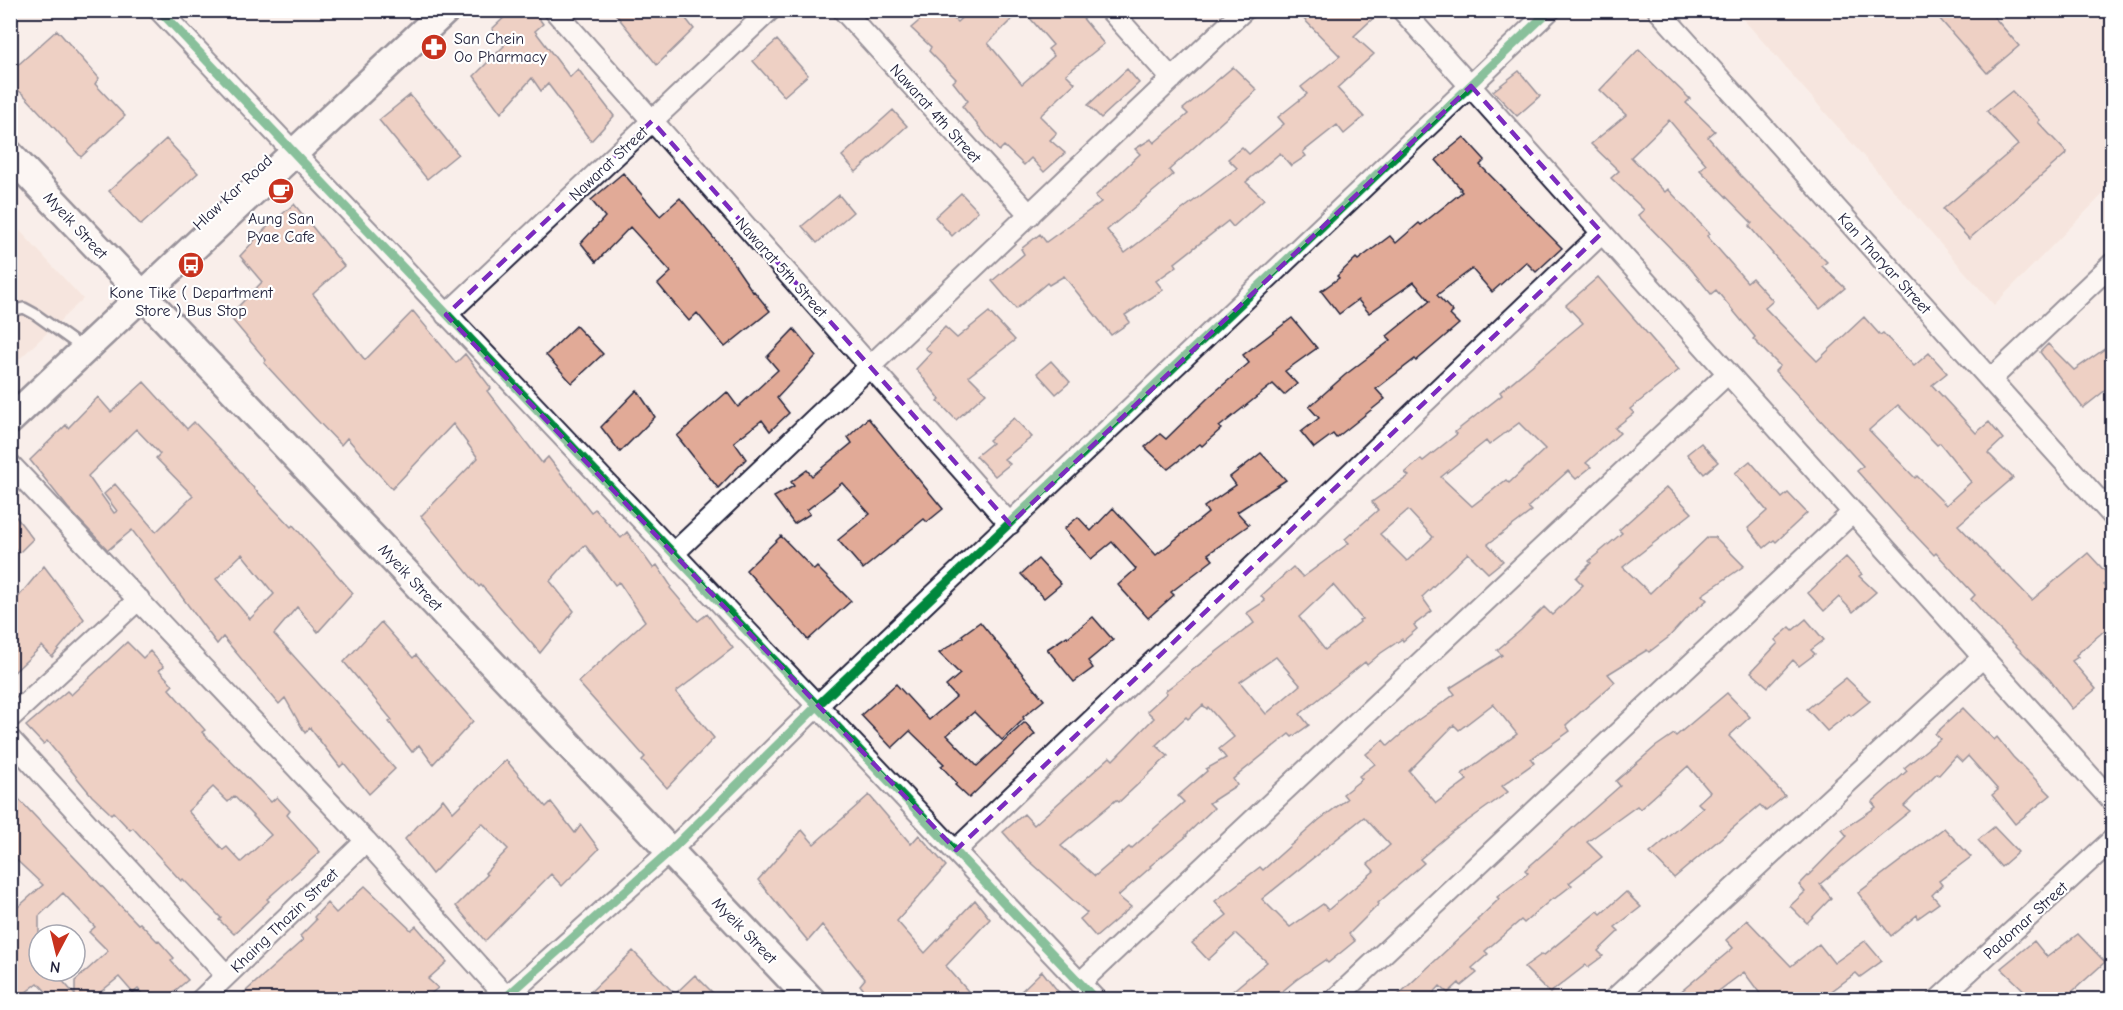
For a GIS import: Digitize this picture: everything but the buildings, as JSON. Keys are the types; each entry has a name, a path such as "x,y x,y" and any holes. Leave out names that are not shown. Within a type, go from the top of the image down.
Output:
{"street":[{"path":"159,10 1096,999"},
{"name":"Hlaw Kar Road","path":"10,420 446,10"},
{"name":"Nawarat 5th Street","path":"554,10 1010,524"},
{"name":"Nawarat Street","path":"446,315 770,10"},
{"name":"Nawarat 4th Street","path":"843,10 1030,215"},
{"path":"1110,10 1172,79"},
{"path":"674,554 1244,10"},
{"path":"1402,10 2112,801"},
{"path":"10,464 366,841 506,998 670,851 817,706 1550,10"},
{"name":"Kan Tharyar Street","path":"1658,10 2112,515"},
{"name":"Myeik Street","path":"10,155 811,999"},
{"path":"956,850 1602,233"},
{"path":"1990,379 2112,264"},
{"path":"1080,983 1728,373"},
{"path":"1334,999 1853,512"},
{"path":"10,718 138,599"},
{"path":"1613,999 1983,657"},
{"path":"10,738 226,975"},
{"name":"Padomar Street","path":"1938,999 2112,840"},
{"name":"Khaing Thazin Street","path":"201,999 366,841"}],"lane":[{"path":"10,311 24,308 86,350"}],"highlighted area":[{"path":"1471,86 1602,233 956,850 446,315 652,121 1010,524"}],"shaded area":[{"path":"1736,11 2112,11 2112,185 1994,305"},
{"path":"11,221 83,299 11,367"}],"cycle path":[{"path":"159,10 1096,1000"},
{"path":"503,1000 670,851 817,706 1550,10"}],"place":[{"name":"San Chein Oo Pharmacy","path":"434,47"},
{"name":"Aung San Pyae Cafe","path":"281,191"},
{"name":"Kone Tike ( Department Store ) Bus Stop","path":"191,265"}]}
